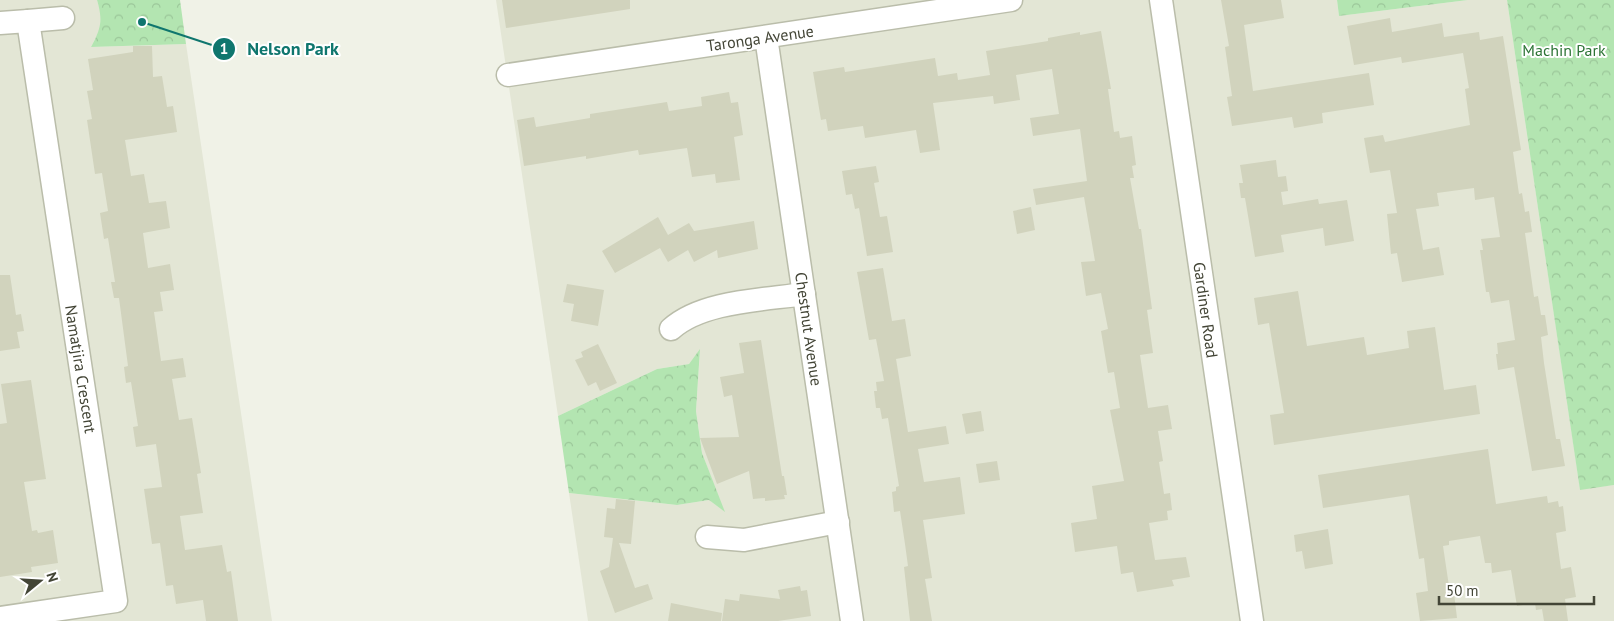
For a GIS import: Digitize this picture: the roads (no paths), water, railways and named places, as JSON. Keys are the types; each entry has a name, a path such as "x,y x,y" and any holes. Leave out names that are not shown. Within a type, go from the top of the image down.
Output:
{"street":[{"name":"Taronga Avenue","path":"508,75 1011,0"},
{"name":"Gardiner Road","path":"1161,0 1252,621"},
{"path":"0,22 28,22 62,18"},
{"name":"Namatjira Crescent","path":"0,618 116,601 28,22"},
{"name":"Chestnut Avenue","path":"766,37 852,621"},
{"path":"671,329 680,320 714,308 804,294"},
{"path":"707,537 744,540 838,522"}],"place":[{"name":"Nelson Park","path":"142,22"}],"park label":[{"name":"Machin Park","path":"1564,50"}]}
